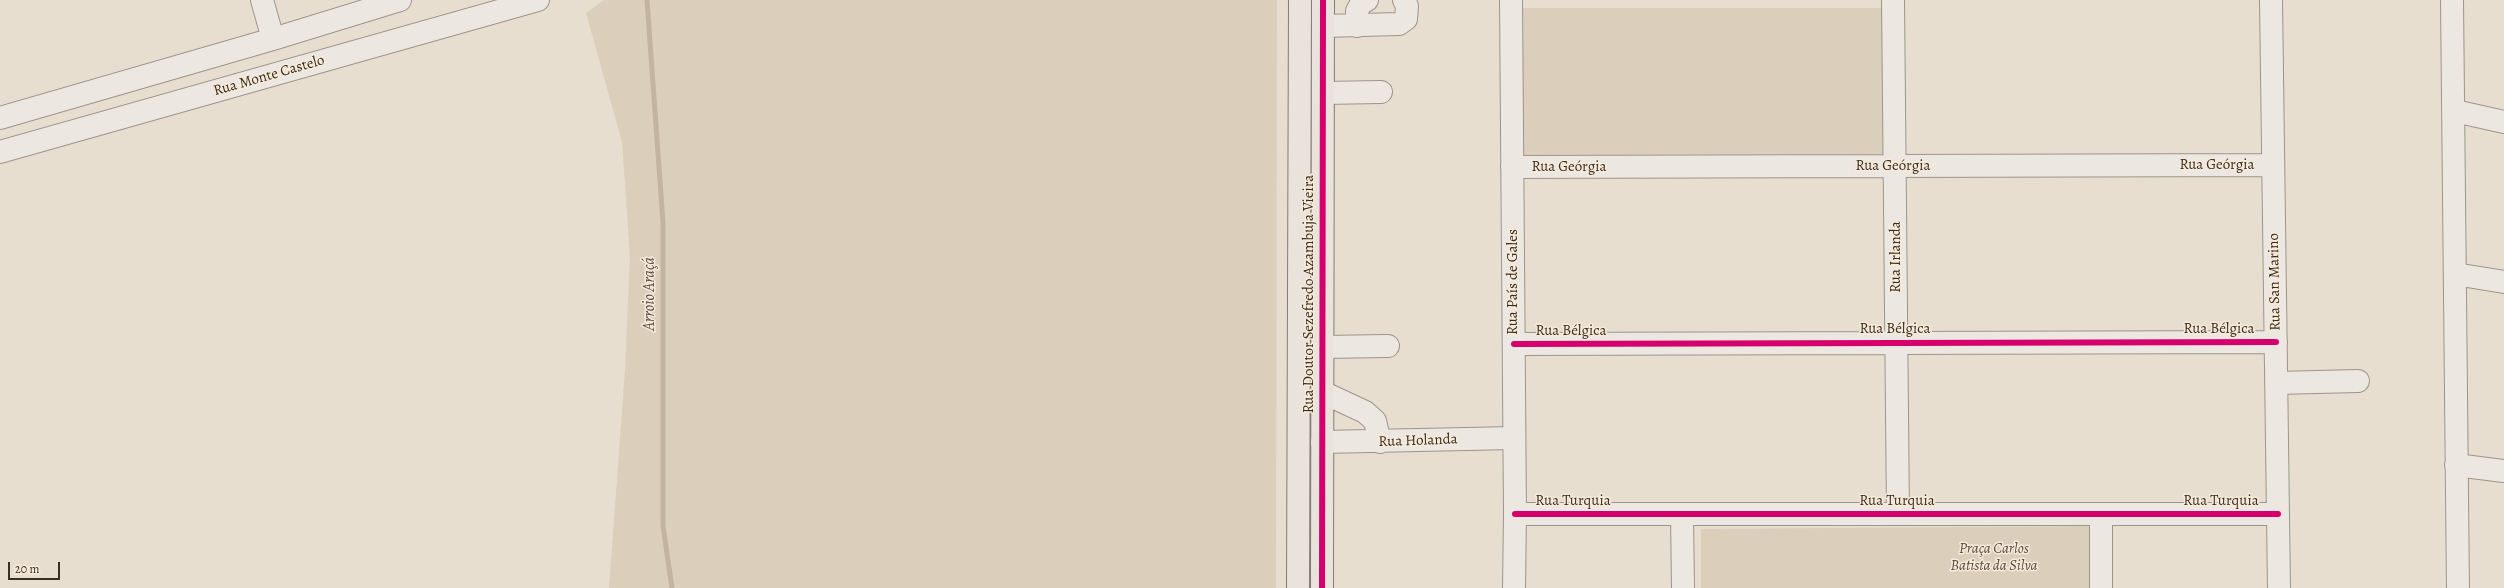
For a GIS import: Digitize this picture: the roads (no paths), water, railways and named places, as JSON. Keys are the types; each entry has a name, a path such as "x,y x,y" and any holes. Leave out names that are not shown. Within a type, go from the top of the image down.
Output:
{"main road":[{"name":"Rua Doutor Sezefredo Azambuja Vieira","path":"1298,588 1300,0"},
{"name":"Rua Doutor Sezefredo Azambuja Vieira","path":"1322,588 1323,0"}],"street":[{"path":"262,0 273,40"},
{"path":"0,118 273,40 400,0"},
{"name":"Rua Monte Castelo","path":"0,152 538,0"},
{"path":"1357,26 1357,11 1362,2 1367,0"},
{"path":"1323,26 1399,24 1406,19 1407,6 1404,0"},
{"name":"Rua País de Gales","path":"1511,0 1515,514 1514,588"},
{"name":"Rua Irlanda","path":"1893,0 1898,514"},
{"name":"Rua San Marino","path":"2271,0 2279,588"},
{"path":"2452,0 2455,111 2456,465 2458,588"},
{"path":"1323,93 1381,92"},
{"path":"2455,111 2504,122"},
{"name":"Rua Geórgia","path":"1512,167 2273,165"},
{"path":"2455,274 2504,282"},
{"name":"Rua Bélgica","path":"1514,344 2276,342"},
{"path":"1322,347 1388,346"},
{"path":"2276,383 2358,381"},
{"path":"1322,392 1365,412 1375,421 1380,442"},
{"name":"Rua Holanda","path":"1322,442 1380,442 1514,438"},
{"path":"2456,465 2504,472"},
{"name":"Rua Turquia","path":"1515,514 2278,514"},
{"path":"1682,514 1683,588"},
{"path":"2101,514 2102,588"}],"waterway":[{"name":"Arroio Araçá","path":"647,0 663,223 663,526 672,588"}],"park label":[{"name":"Praça Carlos Batista da Silva","path":"1994,558"}]}
